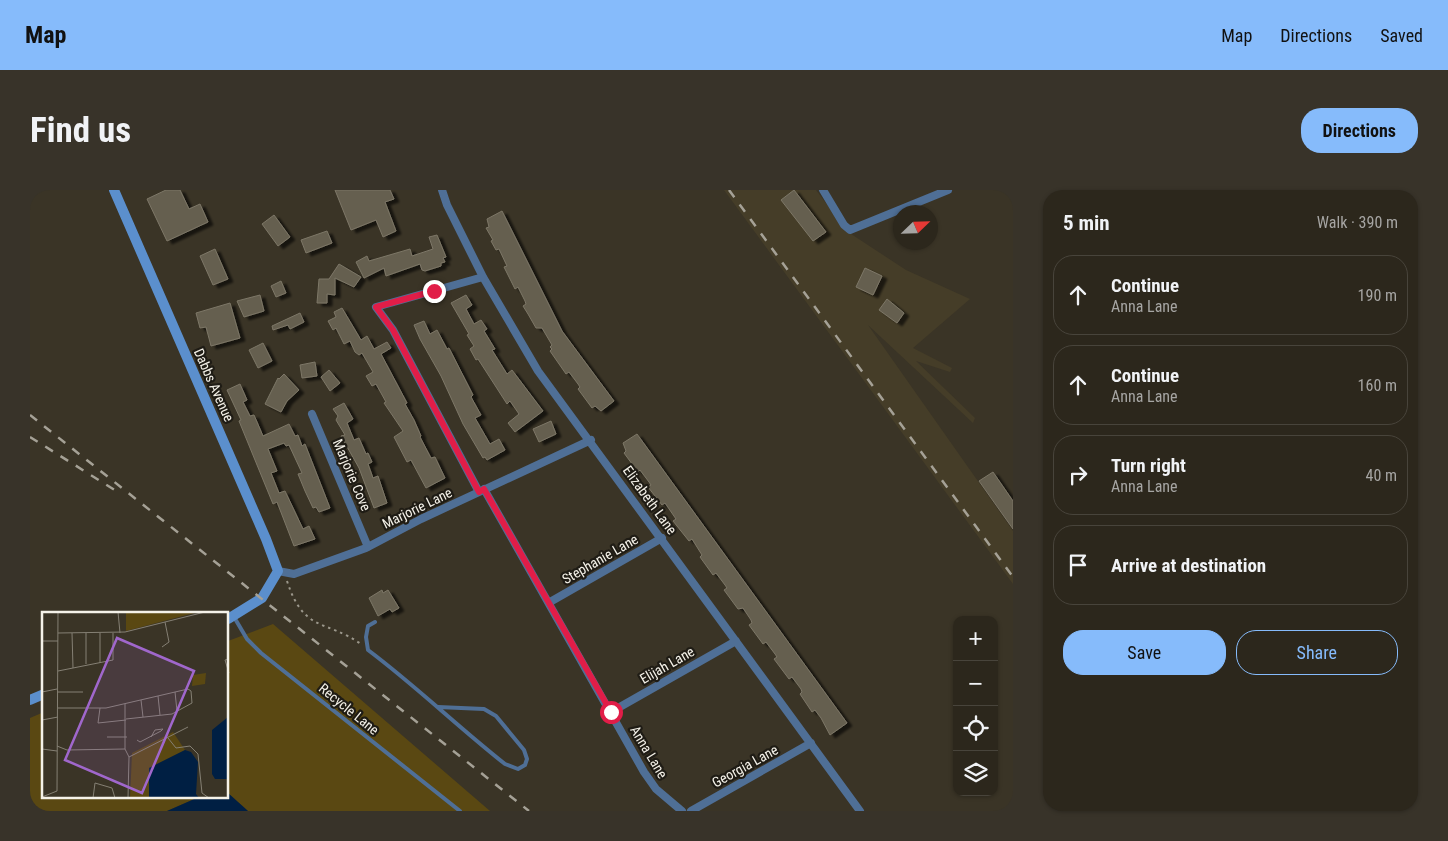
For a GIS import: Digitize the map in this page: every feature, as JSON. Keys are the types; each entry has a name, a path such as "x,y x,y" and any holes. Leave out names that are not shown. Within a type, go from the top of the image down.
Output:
{"street":[{"name":"Dabbs Avenue","path":"114,190 266,539 278,571"},
{"name":"Elizabeth Lane","path":"442,190 447,205 482,277 537,370 591,440 860,811"},
{"path":"823,190 844,225 850,230 948,190"},
{"name":"Anna Lane","path":"482,277 376,307 393,330 482,491 550,602 656,789 682,811"},
{"name":"Marjorie Cove","path":"312,414 368,547"},
{"name":"Marjorie Lane","path":"278,571 294,574 368,547 421,519 591,440"},
{"name":"Stephanie Lane","path":"550,602 662,538"},
{"path":"231,618 262,598 278,571"},
{"name":"Elijah Lane","path":"611,712 736,640"},
{"path":"30,700 42,695"},
{"name":"Georgia Lane","path":"691,811 811,743"}],"lane":[{"name":"Recycle Lane","path":"231,618 261,653 460,811"},
{"path":"375,622 368,626 368,650 410,682 438,707 505,764 518,768 525,765 527,759 524,750 496,716 484,709 438,707"}],"path":[{"path":"287,581 299,609 312,622 352,638 368,650"}],"shaded area":[{"path":"724,190 816,190 848,232 906,270 970,299 913,348 952,368 950,372 916,361 975,418 973,423 868,325 1013,531 1013,584"},
{"path":"273,624 490,811 248,811 229,794 229,641"},
{"path":"42,713 42,798 197,798 167,811 30,811 30,718"}],"water":[{"path":"229,794 248,811 167,811 197,798 229,798"}],"building":[{"path":"166,190 180,190 189,209 200,204 208,222 167,241 147,199"},
{"path":"335,190 390,190 394,199 385,202 396,231 383,237 376,220 351,230"},
{"path":"794,190 826,232 813,241 781,200"},
{"path":"502,211 562,331 614,401 601,411 595,406 592,408 578,389 580,387 569,372 566,374 550,351 552,345 542,328 536,328 523,306 526,304 525,301 518,287 515,289 504,267 507,266 499,249 496,250 486,228 489,227 487,219"},
{"path":"274,215 290,237 278,246 262,224"},
{"path":"327,231 332,243 306,253 301,240"},
{"path":"437,235 446,257 443,258 445,262 441,263 441,266 425,271 422,270 420,264 386,276 384,268 364,278 356,262 367,256 369,261 410,249 412,256 433,249 429,237"},
{"path":"215,249 228,279 213,285 200,256"},
{"path":"339,264 361,277 354,287 335,278 335,295 327,294 327,303 317,303 319,279 329,279"},
{"path":"865,268 882,276 873,295 856,287"},
{"path":"281,281 286,293 276,297 271,286"},
{"path":"260,295 264,311 244,317 237,301"},
{"path":"466,295 472,305 466,309 474,324 481,320 487,329 484,331 495,349 492,350 507,374 512,370 543,411 515,432 508,423 519,414 510,401 507,404 478,359 476,360 470,349 474,346 467,335 469,334 451,303"},
{"path":"887,299 904,313 897,323 879,310"},
{"path":"230,303 240,338 211,346 206,327 200,328 196,313"},
{"path":"342,308 361,340 367,336 374,349 387,342 391,348 381,354 407,403 405,404 414,420 420,437 431,458 435,457 445,478 426,488 411,460 407,462 394,437 403,431 384,403 386,402 376,384 372,386 366,376 373,372 362,353 359,355 355,352 350,341 344,344 336,328 333,330 328,321 336,317 334,312"},
{"path":"300,313 304,322 290,329 288,325 273,330 272,326"},
{"path":"424,321 430,334 437,330 447,349 449,348 473,395 471,397 481,415 475,418 490,444 499,439 505,450 487,460 485,457 483,458 463,424 441,376 420,339 414,325"},
{"path":"263,343 272,361 258,368 249,350"},
{"path":"315,362 317,376 302,378 300,365"},
{"path":"329,370 340,383 330,391 321,377"},
{"path":"284,374 299,390 287,401 281,412 265,404 278,378"},
{"path":"240,384 247,400 243,402 250,416 254,415 263,436 289,424 295,436 298,435 302,446 305,444 330,508 319,512 316,507 313,508 305,491 298,474 302,473 289,445 286,446 284,443 268,449 277,471 271,473 279,493 285,491 303,529 309,526 315,539 294,546 277,502 273,504 239,421 241,420 227,390"},
{"path":"344,403 353,419 347,423 354,440 359,438 366,454 368,453 372,462 368,464 373,478 378,476 387,503 374,508 359,468 341,436 345,435 336,420 338,416 333,409"},
{"path":"551,421 556,434 539,442 533,429"},
{"path":"637,434 847,723 830,735 821,718 815,710 812,712 800,694 802,692 801,689 792,677 789,679 774,659 777,657 775,654 766,642 763,644 749,625 752,623 751,620 743,608 738,609 724,590 727,588 725,585 716,573 713,575 700,557 702,555 692,539 689,541 673,521 676,519 665,503 662,505 648,487 651,485 649,482 640,470 638,472 624,453 626,451 623,443"},
{"path":"993,472 1013,501 1013,529 979,481"},
{"path":"382,590 383,593 388,590 399,608 392,612 390,609 378,616 369,598"}],"railway":[{"path":"729,190 1013,577"},
{"path":"30,415 529,811"},
{"path":"30,437 121,494"}],"route":[{"path":"434,291 376,307 393,330 479,492 484,489 611,712"}]}
